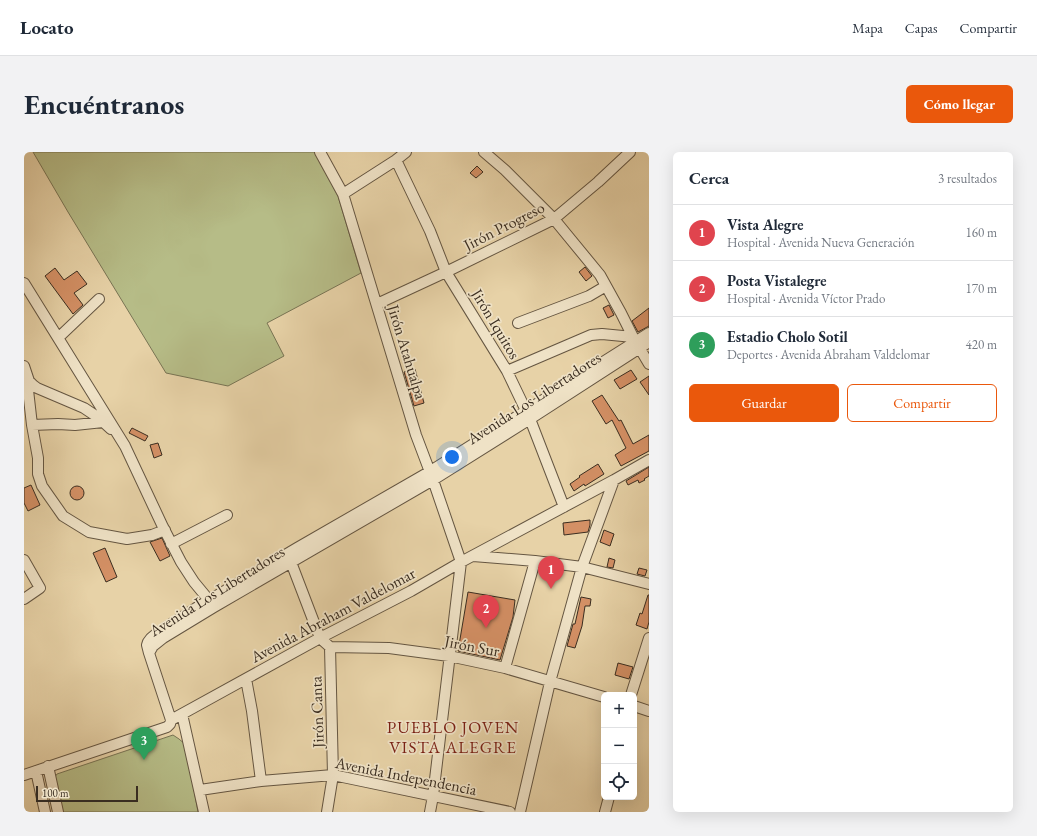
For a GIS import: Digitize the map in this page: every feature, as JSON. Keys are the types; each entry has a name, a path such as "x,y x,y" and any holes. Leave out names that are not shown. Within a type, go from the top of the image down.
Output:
{"street":[{"name":"Jirón Atahualpa","path":"320,152 343,194 416,435 461,562"},
{"path":"343,194 406,152"},
{"path":"484,152 505,170 554,219 600,275 649,364"},
{"name":"Jirón Progreso","path":"377,304 554,219 598,182 630,152"},
{"name":"Jirón Iquitos","path":"396,160 430,231 446,272 506,371 528,415 564,507"},
{"path":"24,283 119,435 181,562 194,582 212,604"},
{"path":"518,323 589,296 606,286"},
{"path":"58,338 99,299"},
{"name":"Avenida Los Libertadores","path":"171,720 149,653 157,642 212,604 324,537 431,476 528,415 585,373 649,333"},
{"path":"506,371 591,335 602,334 636,342"},
{"name":"Avenida Los Libertadores","path":"636,342 649,342"},
{"path":"24,366 29,381 28,390 32,426 38,458 38,474 42,486 63,516 89,532 126,539 152,535 165,530"},
{"path":"29,381 37,388 84,408 119,435"},
{"path":"32,426 58,424 75,425 103,422"},
{"name":"Avenida Abraham Valdelomar","path":"24,775 166,727 170,724 171,720 320,638 411,591 461,562 649,460"},
{"path":"520,812 550,682 582,567 614,480"},
{"path":"171,544 227,515"},
{"path":"473,556 582,567 649,584"},
{"path":"289,558 320,638 330,647"},
{"path":"24,560 40,588 24,599"},
{"path":"505,668 534,561"},
{"path":"430,812 461,562"},
{"path":"632,692 649,638"},
{"name":"Jirón Sur","path":"330,647 389,648 449,656 505,668 601,696"},
{"name":"Jirón Canta","path":"327,812 333,775 330,647"},
{"path":"246,679 252,711 261,781"},
{"path":"637,707 649,711"},
{"path":"182,714 204,812"},
{"path":"48,766 58,812"},
{"path":"36,771 45,812"},
{"name":"Avenida Independencia","path":"200,790 261,781 333,775 510,812"},
{"path":"605,812 608,800"}],"green space":[{"path":"33,152 315,152 338,196 361,273 267,323 284,356 228,386 166,373"},
{"path":"173,735 186,745 198,812 62,812 54,778 57,774"}],"building":[{"path":"477,166 483,172 476,178 470,173"},
{"path":"585,267 592,276 586,281 579,272"},
{"path":"55,268 64,280 77,271 87,284 74,293 83,305 73,314 45,276"},
{"path":"609,305 614,315 608,318 603,308"},
{"path":"649,308 649,326 638,332 632,321"},
{"path":"415,369 424,403 414,406 404,372"},
{"path":"631,370 637,379 620,389 614,380"},
{"path":"649,376 649,395 640,382"},
{"path":"602,395 619,421 621,420 633,444 649,435 649,451 621,466 615,455 626,448 612,420 606,424 592,401"},
{"path":"132,428 148,436 145,441 129,433"},
{"path":"158,443 162,455 154,458 150,445"},
{"path":"598,464 604,474 574,491 570,484 580,477 579,476"},
{"path":"649,467 649,476 644,479 645,480 639,483 638,480 628,485 626,481"},
{"path":"31,485 40,505 28,511 24,503 24,488"},
{"path":"77,486 82,488 84,493 82,498 77,500 72,498 70,493 72,488"},
{"path":"590,520 588,532 564,535 563,523"},
{"path":"604,530 614,534 610,546 600,542"},
{"path":"162,538 170,556 160,561 150,542"},
{"path":"105,548 117,577 106,582 93,553"},
{"path":"609,558 615,560 613,568 607,567"},
{"path":"639,568 647,570 645,576 637,574"},
{"path":"468,592 515,600 513,617 500,660 458,651"},
{"path":"648,595 649,622 647,629 636,625 640,613 642,614"},
{"path":"581,597 591,599 590,606 585,606 582,626 575,648 567,646 573,624 575,624"},
{"path":"618,663 633,667 629,679 615,675"}],"place":[{"name":"Vista Alegre","path":"551,589"},
{"name":"Posta Vistalegre","path":"486,628"},
{"name":"Estadio Cholo Sotil","path":"144,760"}],"district":[{"name":"PUEBLO JOVEN VISTA ALEGRE","path":"453,737"}]}
